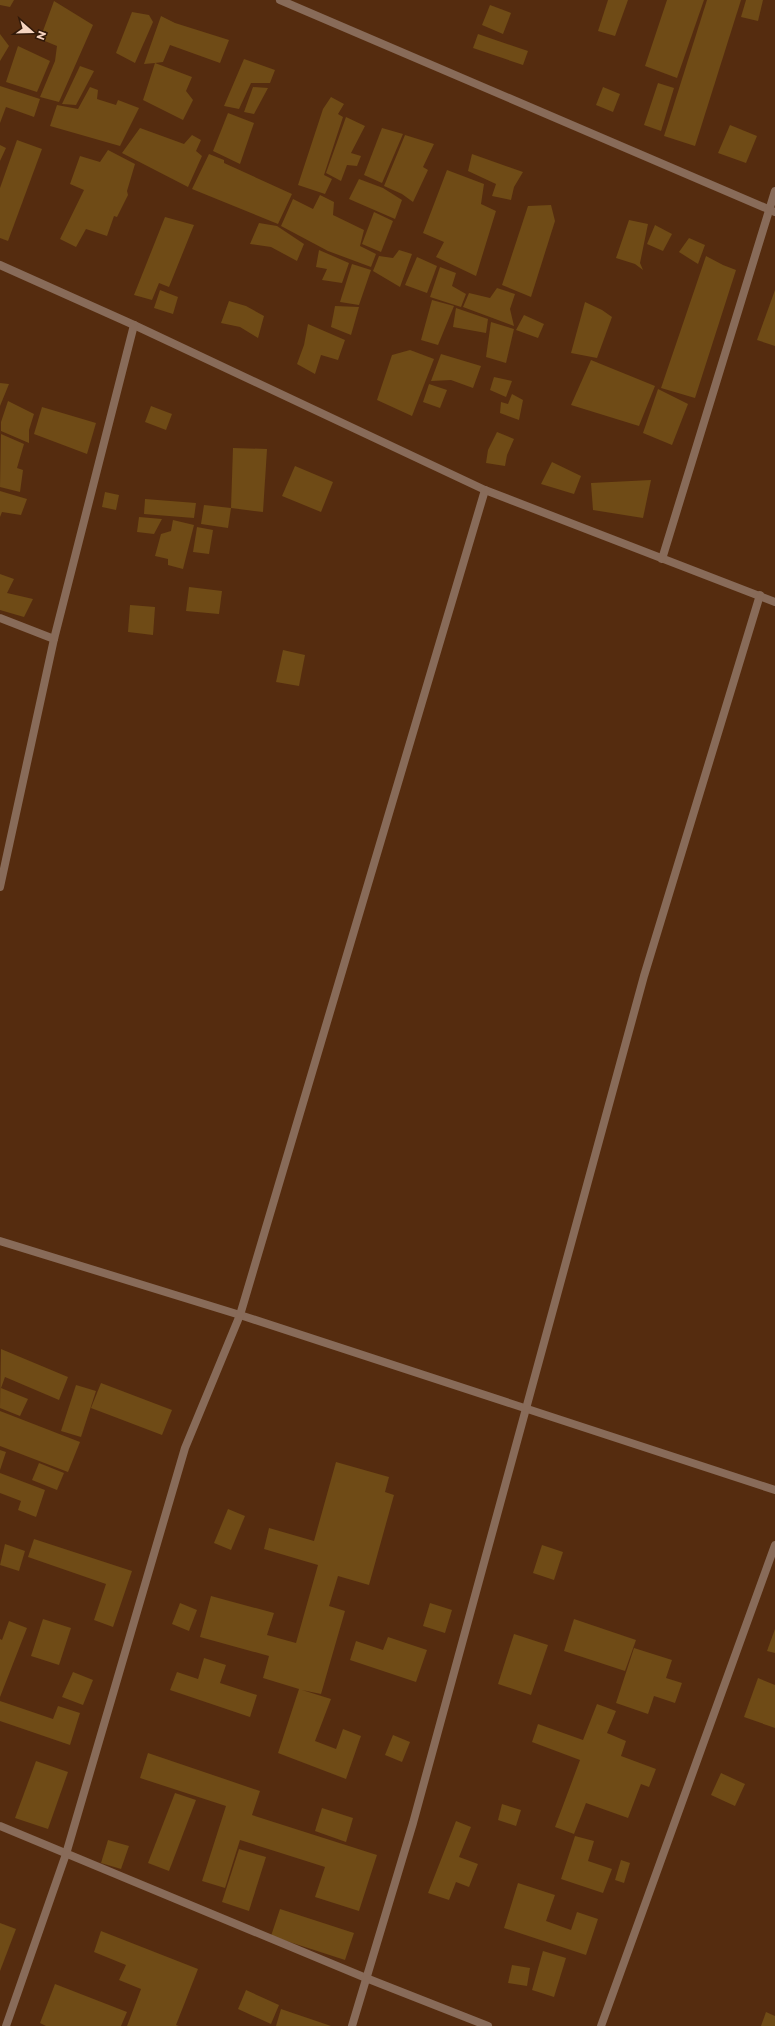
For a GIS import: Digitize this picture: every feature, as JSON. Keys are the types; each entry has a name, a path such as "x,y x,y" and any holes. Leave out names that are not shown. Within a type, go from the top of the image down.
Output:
{"street":[{"path":"280,0 772,211"},
{"path":"662,559 772,211 775,191"},
{"path":"0,265 134,325 485,490 775,602"},
{"path":"0,887 54,639 134,325"},
{"path":"6,2026 66,1854 185,1448 240,1315 485,490"},
{"path":"352,2026 413,1823 644,976 760,595"},
{"path":"0,618 54,639"},
{"path":"0,1241 240,1315 775,1490"},
{"path":"601,2026 775,1545"},
{"path":"0,1826 366,1978 488,2026"}],"building":[{"path":"0,0 14,0 10,7 0,5"},
{"path":"608,0 628,0 615,36 598,31"},
{"path":"667,0 704,0 677,78 645,66"},
{"path":"707,0 741,0 695,146 664,136"},
{"path":"746,0 763,0 758,21 741,17"},
{"path":"54,1 93,25 59,102 40,97 55,61 57,46 40,39"},
{"path":"490,5 511,13 503,34 482,25"},
{"path":"132,12 149,15 153,22 135,63 116,53"},
{"path":"161,16 175,23 229,40 220,63 170,45 163,62 144,64"},
{"path":"0,34 9,46 0,61"},
{"path":"478,34 528,51 523,65 473,48"},
{"path":"18,46 50,61 37,92 6,82"},
{"path":"244,59 275,70 270,83 251,83 239,109 224,106"},
{"path":"155,63 192,77 186,91 193,100 183,120 143,100"},
{"path":"80,66 94,71 76,105 62,104"},
{"path":"658,83 674,88 661,131 644,125"},
{"path":"0,86 40,99 34,117 6,107 0,123"},
{"path":"90,87 98,90 97,99 116,105 118,100 139,108 120,146 50,126 57,105 78,109"},
{"path":"253,87 268,88 254,114 244,112"},
{"path":"603,87 620,94 613,112 596,105"},
{"path":"331,97 344,104 338,114 343,117 324,175 332,179 325,194 298,185 323,109"},
{"path":"228,113 254,123 240,164 213,151"},
{"path":"346,117 365,126 351,153 361,156 357,166 347,165 341,181 326,173"},
{"path":"730,125 757,136 746,163 718,153"},
{"path":"140,128 184,144 192,135 201,140 196,151 202,156 188,187 122,153"},
{"path":"382,128 403,134 382,183 364,175"},
{"path":"405,135 434,144 423,167 428,170 413,202 402,194 384,186"},
{"path":"17,140 42,149 8,241 0,238 0,188"},
{"path":"0,145 6,148 0,161"},
{"path":"108,150 135,164 127,191 128,195 117,217 114,216 107,236 86,229 76,247 60,239 84,190 70,184 80,156 100,162"},
{"path":"209,154 224,160 224,163 292,194 278,224 192,189"},
{"path":"472,154 523,172 514,187 511,200 492,196 496,184 468,171"},
{"path":"447,170 484,184 481,204 496,211 476,276 436,257 444,242 423,233"},
{"path":"359,179 383,188 402,200 395,219 349,199"},
{"path":"320,195 334,202 333,215 364,230 360,246 376,254 371,267 328,251 281,226 293,199 313,209"},
{"path":"551,205 555,221 531,297 502,285 528,206"},
{"path":"374,212 393,221 381,252 362,244"},
{"path":"165,217 194,225 169,287 159,283 152,300 134,295"},
{"path":"629,220 648,224 640,263 643,270 635,264 616,258"},
{"path":"259,223 277,226 304,244 297,261 271,247 250,244"},
{"path":"655,225 672,234 663,251 647,244"},
{"path":"689,238 705,245 698,264 679,252"},
{"path":"319,250 349,263 342,283 322,280 327,269 316,267"},
{"path":"399,250 412,254 400,287 373,271 379,256 393,258"},
{"path":"706,256 736,270 695,398 661,388"},
{"path":"417,257 437,266 427,293 405,285"},
{"path":"352,264 371,270 359,305 340,302"},
{"path":"440,267 456,273 452,286 466,294 461,307 430,297"},
{"path":"497,288 515,294 510,309 514,326 463,307 469,293 490,298"},
{"path":"160,290 178,297 173,314 154,308"},
{"path":"775,290 775,346 757,340"},
{"path":"432,300 454,306 438,345 421,340"},
{"path":"229,301 246,306 264,316 258,338 240,327 221,323"},
{"path":"585,302 602,310 612,317 597,358 571,353"},
{"path":"335,306 359,307 351,335 331,327"},
{"path":"456,308 488,319 486,333 453,327"},
{"path":"524,315 544,324 538,338 516,330"},
{"path":"491,322 514,329 506,363 486,357"},
{"path":"308,324 345,340 338,360 321,355 315,374 297,364 304,345"},
{"path":"410,350 434,359 412,416 377,400 392,355"},
{"path":"441,354 481,366 473,388 451,380 431,381"},
{"path":"591,360 655,386 639,426 571,405"},
{"path":"494,377 512,381 506,397 490,390"},
{"path":"0,383 9,384 0,406"},
{"path":"429,384 447,390 440,408 423,402"},
{"path":"658,389 688,404 672,445 643,433"},
{"path":"512,394 523,400 519,420 500,413 501,402 508,404"},
{"path":"8,401 34,414 29,430 29,443 1,431 1,422"},
{"path":"151,406 172,414 166,430 145,422"},
{"path":"42,407 96,423 87,454 34,434"},
{"path":"497,432 514,439 507,455 505,466 486,463 488,450"},
{"path":"1,434 24,444 17,468 23,470 20,492 0,487"},
{"path":"233,448 267,449 263,512 231,508"},
{"path":"552,462 581,476 574,494 541,484"},
{"path":"295,466 333,482 321,512 282,496"},
{"path":"651,480 643,518 593,510 591,483"},
{"path":"0,491 27,499 21,515 2,512 0,517"},
{"path":"105,492 119,495 116,510 102,507"},
{"path":"145,499 196,503 194,518 144,514"},
{"path":"204,505 231,508 228,528 201,524"},
{"path":"139,517 162,519 154,534 137,532"},
{"path":"173,520 194,525 183,569 168,565 168,559 155,556 161,534 171,531"},
{"path":"197,527 213,530 209,554 193,552"},
{"path":"0,574 14,579 7,593 33,599 24,617 0,610"},
{"path":"189,587 222,591 219,614 186,611"},
{"path":"130,605 155,607 153,635 128,632"},
{"path":"283,650 305,655 299,686 276,682"},
{"path":"1,1349 68,1377 59,1400 5,1377 1,1388 28,1399 20,1416 0,1408"},
{"path":"101,1383 172,1410 162,1435 91,1408"},
{"path":"76,1385 96,1391 81,1437 61,1431"},
{"path":"0,1411 80,1442 68,1472 0,1446"},
{"path":"0,1450 6,1452 0,1470"},
{"path":"336,1462 389,1477 385,1492 394,1495 369,1585 338,1576 329,1606 345,1611 321,1694 302,1690 331,1699 315,1741 336,1749 343,1729 361,1736 346,1779 278,1753 299,1689 263,1678 269,1656 200,1637 211,1596 274,1613 267,1635 296,1643 318,1565 264,1549 269,1528 314,1541"},
{"path":"39,1463 64,1473 57,1490 32,1480"},
{"path":"0,1473 45,1490 36,1517 18,1510 21,1501 0,1493"},
{"path":"228,1509 245,1516 231,1550 214,1543"},
{"path":"34,1539 132,1571 113,1627 94,1620 106,1584 28,1557"},
{"path":"5,1544 25,1551 19,1571 0,1565"},
{"path":"542,1545 563,1552 554,1580 533,1573"},
{"path":"180,1603 197,1610 189,1631 172,1624"},
{"path":"430,1603 452,1610 445,1633 423,1626"},
{"path":"43,1619 71,1628 59,1665 31,1656"},
{"path":"574,1619 636,1640 625,1671 564,1651"},
{"path":"9,1621 27,1628 0,1697 0,1639 2,1640"},
{"path":"775,1629 775,1653 767,1651"},
{"path":"514,1634 548,1645 531,1695 498,1684"},
{"path":"388,1637 427,1650 416,1682 350,1660 356,1641 383,1650"},
{"path":"634,1648 672,1660 666,1678 682,1683 675,1703 654,1696 648,1714 616,1703"},
{"path":"204,1658 226,1665 220,1683 257,1695 250,1717 170,1690 177,1672 198,1679"},
{"path":"73,1672 93,1680 83,1705 62,1697"},
{"path":"758,1678 775,1685 775,1728 744,1717"},
{"path":"0,1701 53,1719 58,1706 80,1713 70,1745 0,1721"},
{"path":"597,1704 616,1711 607,1733 626,1741 621,1756 656,1769 649,1787 641,1784 628,1818 586,1803 574,1834 555,1827 580,1760 532,1742 538,1724 583,1740"},
{"path":"393,1735 410,1742 402,1762 385,1755"},
{"path":"148,1753 260,1791 252,1815 377,1855 359,1911 315,1897 325,1867 240,1840 225,1888 202,1881 226,1806 140,1778"},
{"path":"36,1761 68,1772 48,1829 15,1818"},
{"path":"721,1773 745,1784 735,1806 711,1795"},
{"path":"175,1793 196,1800 169,1871 148,1863"},
{"path":"502,1804 521,1810 516,1826 498,1820"},
{"path":"322,1808 353,1818 346,1842 315,1831"},
{"path":"456,1821 471,1827 459,1857 478,1864 469,1887 456,1882 449,1900 428,1893"},
{"path":"575,1836 594,1841 588,1861 612,1869 603,1893 561,1879"},
{"path":"108,1840 129,1846 121,1869 101,1863"},
{"path":"239,1849 266,1857 249,1911 222,1902"},
{"path":"621,1860 630,1863 624,1883 615,1880"},
{"path":"518,1883 555,1895 546,1921 571,1930 577,1912 598,1919 586,1955 504,1928"},
{"path":"280,1909 354,1933 345,1960 271,1936"},
{"path":"0,1923 16,1929 0,1971"},
{"path":"101,1931 198,1969 176,2025 179,2026 127,2026 141,1989 119,1980 126,1965 94,1952"},
{"path":"543,1951 566,1958 554,1997 532,1990"},
{"path":"512,1965 530,1968 527,1986 508,1983"},
{"path":"55,1984 127,2012 121,2026 46,2026 40,2023"},
{"path":"246,1990 279,2005 271,2024 238,2009"},
{"path":"281,2009 331,2026 276,2026"},
{"path":"766,2012 775,2016 775,2026 761,2026"}]}
